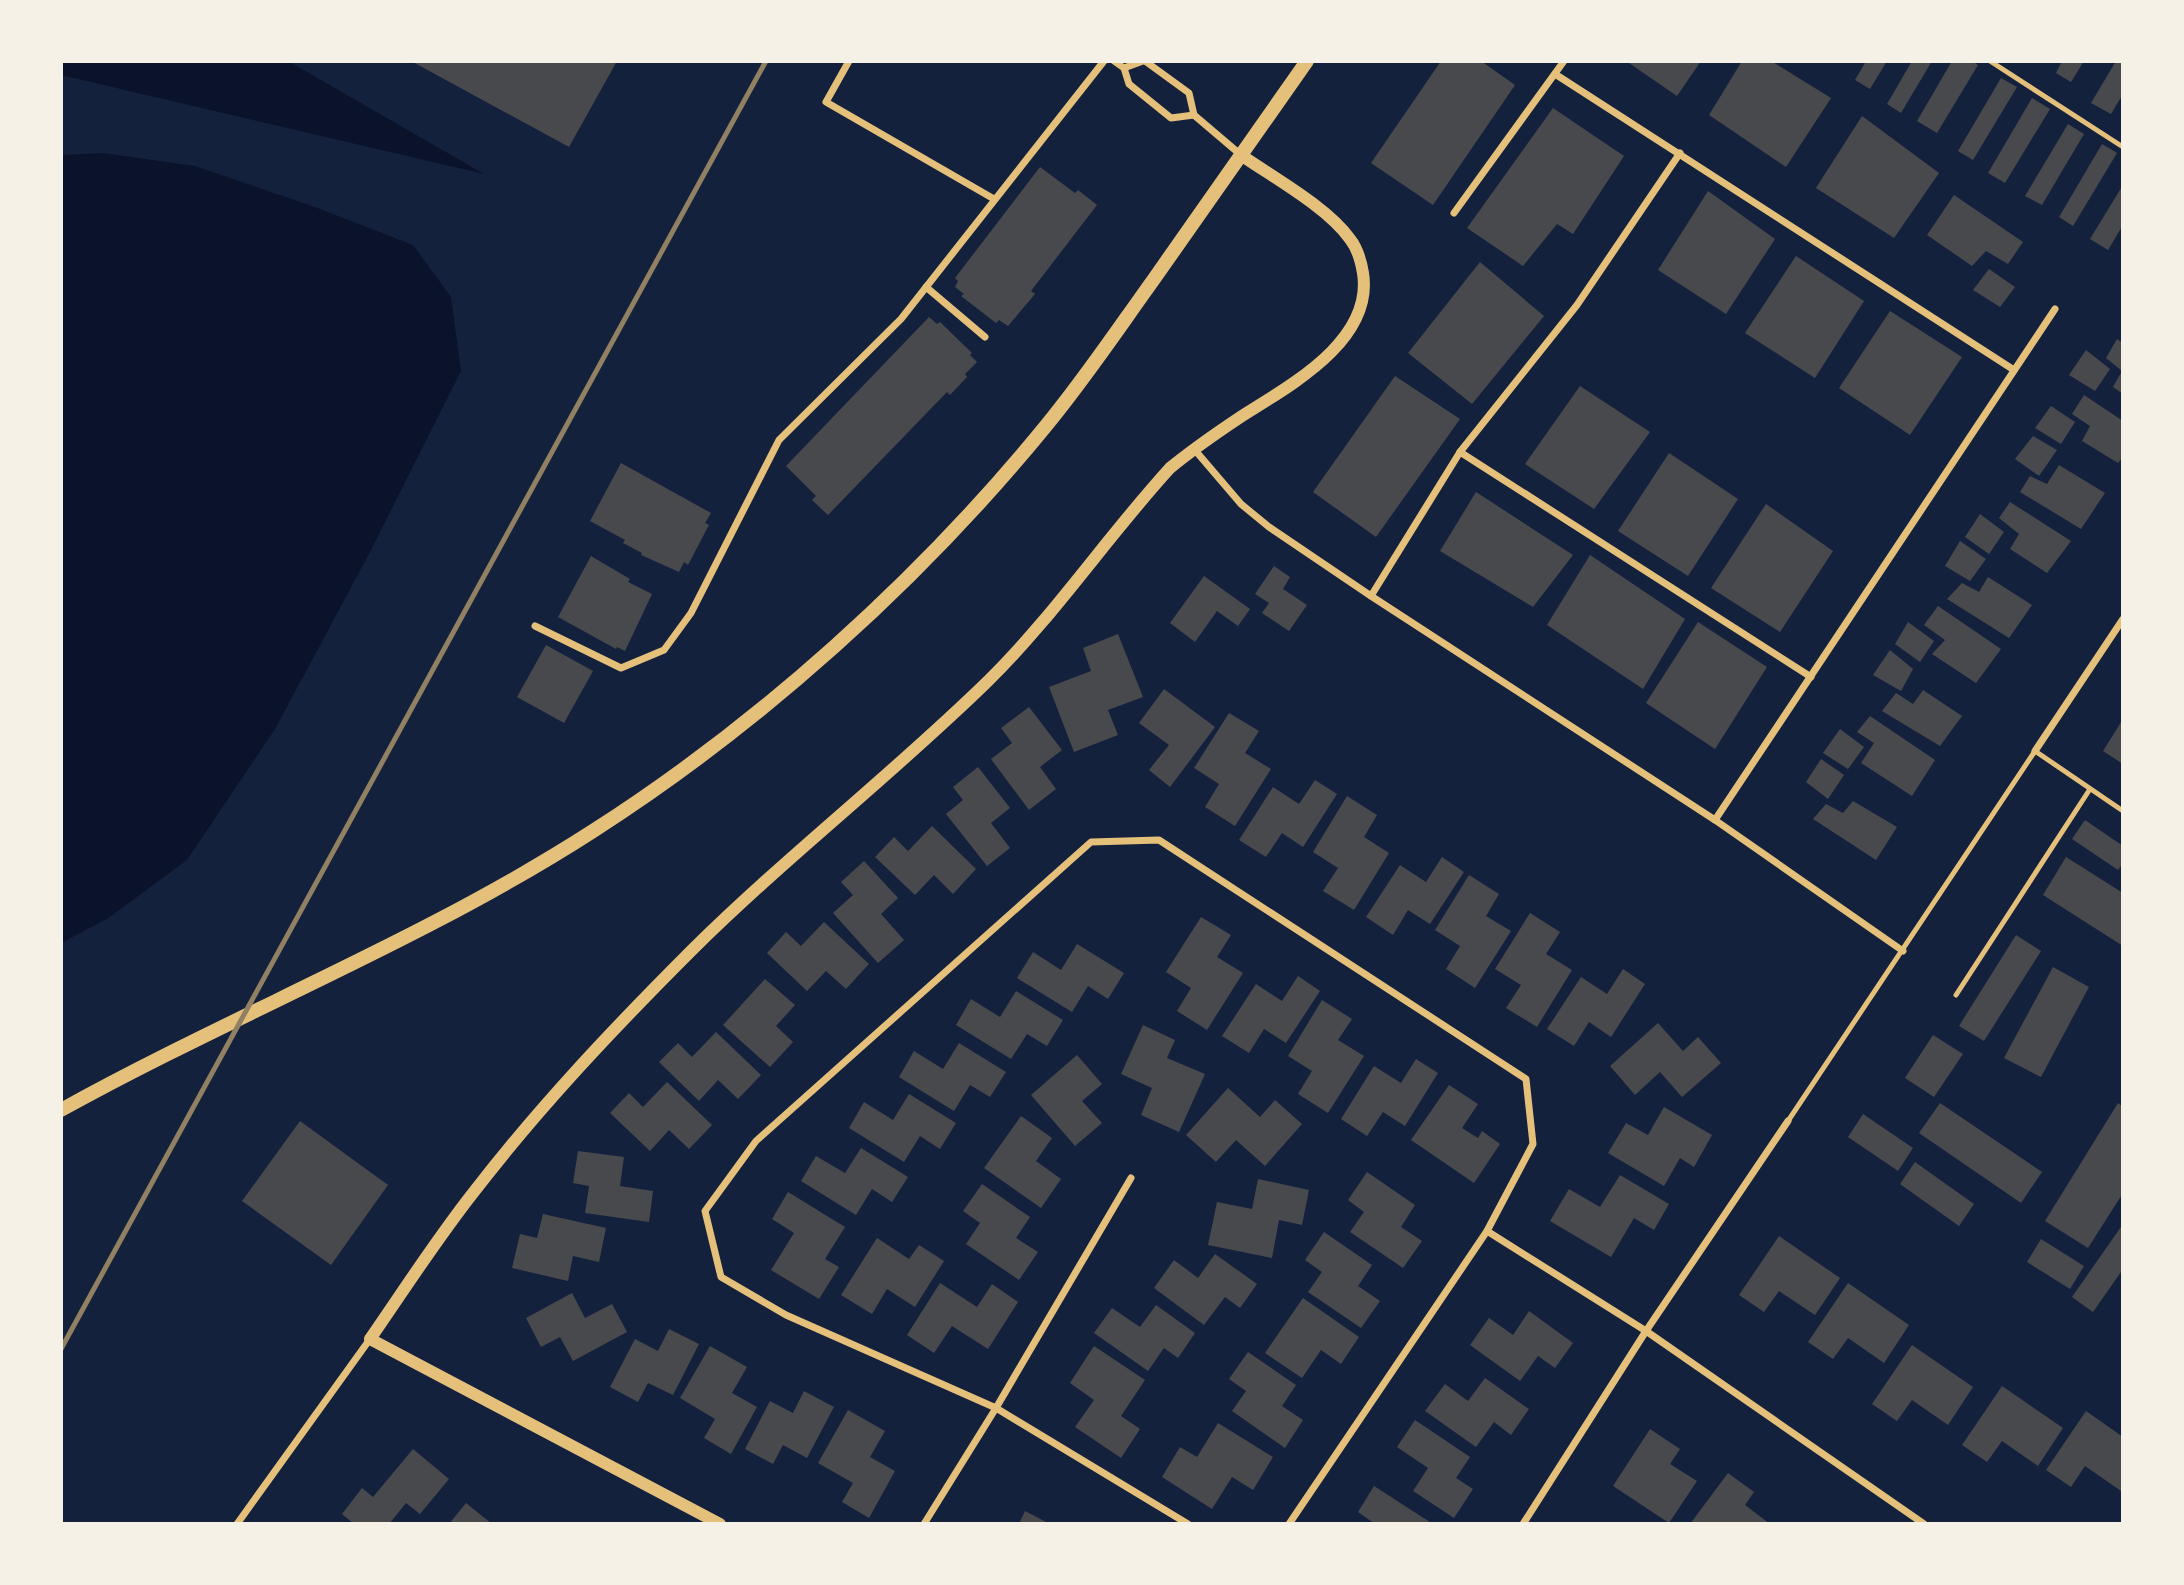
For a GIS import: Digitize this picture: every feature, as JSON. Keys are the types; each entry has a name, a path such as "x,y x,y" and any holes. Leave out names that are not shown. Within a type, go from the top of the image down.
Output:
{"main road":[{"path":"61,1110 376,952 517,877 593,831 728,734 796,679 926,559 986,496 1046,426 1106,347 1307,61"}],"street":[{"path":"849,61 826,103 994,199"},
{"path":"535,626 621,668 664,650 691,613 779,440 901,319 1104,61"},
{"path":"1114,61 1124,68 1129,84 1171,118 1194,115"},
{"path":"237,1524 471,1195 537,1113 613,1030 695,947 926,740 991,678 1170,468 1193,448 1296,381 1327,356 1349,332 1360,311 1365,284 1361,259 1351,240 1336,222 1241,155 1194,115 1189,93 1144,61 1124,68"},
{"path":"1454,213 1564,61"},
{"path":"1555,74 2014,370"},
{"path":"1371,596 1460,452 1577,305 1679,153"},
{"path":"926,287 985,337"},
{"path":"1715,820 2055,309"},
{"path":"1193,448 1241,504 1269,527 1715,820 1903,951"},
{"path":"1460,452 1811,677"},
{"path":"2035,751 2123,619"},
{"path":"1188,1524 996,1408 786,1315 721,1277 705,1211 757,1141 1091,842 1159,840 1526,1079 1533,1144 1488,1231 1289,1524"},
{"path":"1522,1524 1646,1332 1788,1121"},
{"path":"924,1524 996,1408 1131,1178"},
{"path":"1488,1231 1646,1332 1924,1524"},
{"path":"370,1339 720,1524"}],"lane":[{"path":"1990,61 2123,147"},
{"path":"1788,1121 2035,751 2123,811"},
{"path":"1955,995 2090,789"}],"water":[{"path":"61,61 288,61 484,174 61,75"},
{"path":"103,153 195,166 315,207 413,245 451,297 461,371 369,554 275,729 187,860 107,919 61,943 61,155"}],"building":[{"path":"411,61 617,61 569,147"},
{"path":"1441,61 1481,61 1515,85 1433,205 1371,163"},
{"path":"1626,61 1701,61 1677,96"},
{"path":"1742,61 1771,61 1831,98 1786,167 1709,115"},
{"path":"1866,61 1887,61 1870,89 1855,80"},
{"path":"1912,61 1932,61 1901,113 1887,104"},
{"path":"1952,61 1972,61 1978,65 1937,133 1917,121"},
{"path":"2062,61 2084,61 2071,82 2056,73"},
{"path":"2116,61 2123,61 2123,94 2111,114 2091,103"},
{"path":"2001,78 2017,87 1973,160 1958,151"},
{"path":"2032,98 2050,109 2005,183 1988,173"},
{"path":"1553,108 1624,156 1573,234 1557,224 1523,266 1467,228"},
{"path":"1862,116 1939,173 1894,238 1816,188"},
{"path":"2068,124 2084,134 2042,205 2025,196"},
{"path":"2102,144 2117,153 2073,226 2059,217"},
{"path":"1040,167 1075,193 1078,190 1097,205 1031,291 1035,294 1008,326 999,320 996,323 961,296 964,294 955,287 958,281 955,278"},
{"path":"2123,185 2123,225 2108,250 2090,239"},
{"path":"1708,191 1775,239 1726,314 1658,270"},
{"path":"1954,195 2023,242 2008,264 1986,251 1972,266 1927,235"},
{"path":"1796,256 1864,301 1815,378 1745,333"},
{"path":"1480,262 1544,316 1472,404 1408,353"},
{"path":"1989,269 2015,287 2000,307 1973,290"},
{"path":"1890,311 1962,357 1910,435 1839,388"},
{"path":"929,317 937,324 940,322 972,353 970,355 977,362 950,395 947,392 828,515 812,500 816,496 786,466"},
{"path":"2117,339 2123,343 2123,394 2113,387 2122,371 2106,358"},
{"path":"2086,350 2110,369 2095,391 2069,375"},
{"path":"1395,376 1460,419 1376,537 1313,492"},
{"path":"1580,386 1650,432 1594,509 1525,464"},
{"path":"2084,395 2123,421 2123,457 2118,463 2082,441 2090,426 2072,414"},
{"path":"2051,406 2075,422 2061,444 2035,428"},
{"path":"2033,436 2057,450 2039,476 2015,459"},
{"path":"1669,453 1738,499 1688,576 1618,531"},
{"path":"621,463 711,513 705,523 709,525 688,565 684,562 679,572 641,555 642,553 623,543 625,540 590,521"},
{"path":"2059,465 2105,493 2081,529 2020,492 2030,476 2047,484"},
{"path":"1476,492 1573,555 1533,607 1440,551"},
{"path":"2010,502 2071,541 2047,573 2010,549 2019,534 1999,518"},
{"path":"1766,504 1833,551 1780,632 1711,588"},
{"path":"1980,514 2004,532 1989,554 1965,537"},
{"path":"1960,541 1986,559 1970,581 1945,566"},
{"path":"1590,555 1685,619 1643,689 1547,625"},
{"path":"591,556 630,579 628,582 652,594 625,651 617,647 616,649 558,617"},
{"path":"1274,566 1290,577 1283,589 1307,605 1289,631 1262,613 1269,603 1255,594"},
{"path":"1204,576 1250,609 1238,626 1217,611 1195,642 1170,623"},
{"path":"1988,577 2032,605 2009,638 1947,599 1962,583 1979,592"},
{"path":"1938,606 2001,649 1976,683 1932,654 1945,640 1924,625"},
{"path":"1698,622 1767,667 1715,749 1646,703"},
{"path":"1908,622 1934,641 1920,662 1895,644"},
{"path":"1118,634 1143,697 1108,710 1118,735 1074,752 1049,687 1091,671 1083,648"},
{"path":"546,645 593,671 564,723 517,697"},
{"path":"1890,650 1913,669 1901,691 1873,675"},
{"path":"1164,689 1215,727 1170,787 1149,770 1169,745 1139,723"},
{"path":"1923,690 1962,716 1940,746 1882,711 1896,693 1913,704"},
{"path":"1029,707 1062,750 1040,767 1056,789 1029,810 991,759 1012,743 1001,728"},
{"path":"1229,713 1259,731 1245,753 1271,769 1235,826 1205,807 1219,784 1194,768"},
{"path":"1870,716 1935,760 1912,796 1861,763 1874,743 1857,732"},
{"path":"2123,719 2123,764 2103,751"},
{"path":"1840,729 1864,747 1848,769 1823,753"},
{"path":"1821,759 1844,775 1828,799 1806,782"},
{"path":"978,767 1010,808 991,823 1010,848 987,866 946,814 963,800 953,787"},
{"path":"1315,780 1337,794 1303,847 1282,833 1266,857 1239,840 1273,787 1299,804"},
{"path":"1347,796 1377,815 1364,837 1389,853 1354,910 1323,891 1338,868 1313,852"},
{"path":"1853,801 1897,827 1876,860 1813,819 1826,804 1843,813"},
{"path":"2085,820 2123,846 2123,863 2118,870 2072,839"},
{"path":"932,826 976,869 953,894 934,875 915,895 875,857 894,837 908,851"},
{"path":"1442,857 1464,872 1430,924 1408,910 1393,935 1366,917 1400,865 1426,882"},
{"path":"2066,857 2123,893 2123,946 2043,895"},
{"path":"864,861 898,898 881,914 904,940 878,963 833,913 853,895 841,882"},
{"path":"1469,875 1499,894 1486,916 1511,931 1475,988 1446,969 1460,946 1435,930"},
{"path":"1530,913 1560,932 1546,954 1572,970 1537,1027 1506,1008 1521,985 1495,969"},
{"path":"1201,917 1231,935 1217,957 1243,973 1207,1030 1177,1011 1191,988 1166,972"},
{"path":"824,922 869,964 846,989 826,971 807,991 767,953 786,932 801,946"},
{"path":"2016,935 2041,951 1984,1041 1959,1026"},
{"path":"1077,944 1124,973 1108,999 1088,986 1072,1012 1017,978 1033,952 1061,970"},
{"path":"2053,967 2089,987 2041,1077 2004,1058"},
{"path":"1623,969 1645,984 1611,1037 1589,1022 1574,1046 1547,1029 1581,977 1607,994"},
{"path":"1298,976 1320,991 1286,1043 1264,1029 1249,1053 1222,1036 1256,984 1282,1001"},
{"path":"765,979 795,1005 776,1026 793,1042 770,1067 723,1025"},
{"path":"1016,991 1063,1020 1047,1046 1027,1034 1011,1059 956,1025 971,999 1000,1017"},
{"path":"1322,1000 1352,1019 1338,1040 1364,1056 1328,1113 1298,1094 1312,1071 1288,1056"},
{"path":"1658,1023 1683,1051 1698,1037 1721,1063 1682,1097 1660,1072 1635,1095 1610,1066"},
{"path":"1143,1025 1175,1040 1167,1058 1205,1074 1179,1132 1141,1115 1152,1088 1121,1074"},
{"path":"716,1032 761,1075 738,1099 718,1080 699,1101 659,1062 678,1043 692,1057"},
{"path":"1933,1035 1963,1054 1934,1097 1905,1078"},
{"path":"959,1043 1006,1072 990,1097 970,1085 954,1111 899,1077 914,1051 943,1069"},
{"path":"1077,1055 1102,1084 1082,1101 1102,1123 1075,1146 1031,1095"},
{"path":"1416,1059 1438,1073 1405,1126 1383,1112 1367,1136 1341,1119 1374,1066 1401,1083"},
{"path":"667,1082 712,1125 689,1149 669,1130 650,1151 610,1113 629,1093 643,1107"},
{"path":"1449,1085 1478,1104 1462,1128 1478,1138 1482,1131 1500,1144 1474,1183 1411,1140"},
{"path":"1228,1088 1260,1117 1275,1100 1302,1124 1265,1166 1236,1140 1216,1162 1186,1135"},
{"path":"909,1094 956,1123 940,1149 920,1136 904,1162 849,1128 864,1102 893,1120"},
{"path":"1940,1103 2042,1172 2021,1203 1919,1133"},
{"path":"2118,1103 2123,1107 2123,1193 2088,1248 2045,1221"},
{"path":"1664,1107 1712,1135 1694,1167 1680,1158 1664,1186 1608,1153 1626,1123 1648,1135"},
{"path":"1863,1114 1913,1148 1898,1171 1848,1137"},
{"path":"1021,1116 1052,1138 1036,1161 1061,1179 1041,1208 984,1168"},
{"path":"300,1121 388,1185 331,1265 242,1201"},
{"path":"861,1148 908,1177 892,1202 872,1189 856,1215 801,1181 816,1156 845,1173"},
{"path":"578,1151 624,1157 620,1186 653,1191 649,1222 585,1213 589,1186 573,1183"},
{"path":"1915,1162 1974,1204 1959,1226 1900,1184"},
{"path":"1367,1172 1415,1205 1401,1227 1422,1241 1403,1268 1350,1232 1364,1212 1348,1200"},
{"path":"1620,1175 1669,1204 1654,1230 1634,1218 1611,1257 1550,1221 1569,1189 1600,1207"},
{"path":"1258,1179 1309,1190 1302,1225 1279,1220 1272,1258 1208,1245 1217,1202 1252,1209"},
{"path":"982,1184 1030,1217 1016,1238 1038,1252 1019,1280 966,1244 980,1223 963,1211"},
{"path":"788,1192 845,1227 825,1259 839,1267 819,1299 771,1270 794,1233 772,1219"},
{"path":"543,1214 606,1228 599,1262 573,1256 568,1281 512,1268 520,1234 537,1238"},
{"path":"2123,1224 2123,1269 2093,1312 2072,1297"},
{"path":"1324,1232 1372,1265 1358,1286 1380,1301 1361,1328 1308,1292 1322,1272 1305,1260"},
{"path":"1779,1236 1840,1278 1815,1315 1779,1291 1764,1312 1739,1295"},
{"path":"877,1238 909,1259 919,1245 944,1261 915,1307 887,1289 872,1314 841,1295"},
{"path":"2041,1239 2084,1266 2070,1289 2027,1262"},
{"path":"1215,1254 1257,1284 1240,1308 1225,1297 1204,1325 1154,1288 1174,1260 1198,1278"},
{"path":"940,1283 977,1307 992,1284 1018,1302 988,1349 952,1326 934,1353 907,1335"},
{"path":"1848,1283 1909,1325 1884,1363 1848,1338 1833,1359 1808,1342"},
{"path":"572,1293 585,1318 612,1304 627,1332 573,1361 560,1337 541,1347 526,1318"},
{"path":"1303,1298 1359,1337 1341,1364 1321,1350 1302,1378 1265,1353"},
{"path":"1156,1305 1195,1333 1178,1358 1164,1348 1148,1371 1094,1333 1112,1308 1140,1327"},
{"path":"1529,1311 1573,1343 1555,1368 1538,1356 1520,1381 1470,1345 1489,1318 1513,1335"},
{"path":"669,1329 699,1344 673,1395 648,1383 638,1402 610,1387 635,1339 658,1351"},
{"path":"1912,1345 1973,1387 1948,1425 1912,1400 1897,1421 1872,1404"},
{"path":"710,1346 747,1367 732,1393 757,1407 731,1454 704,1438 715,1419 680,1398"},
{"path":"1094,1346 1145,1380 1121,1416 1140,1429 1121,1458 1075,1427 1094,1400 1070,1383"},
{"path":"1248,1352 1296,1385 1282,1406 1303,1420 1285,1448 1232,1411 1246,1391 1229,1379"},
{"path":"1485,1378 1529,1409 1511,1435 1494,1422 1476,1447 1425,1411 1445,1384 1468,1401"},
{"path":"2002,1386 2063,1428 2038,1466 2002,1441 1987,1462 1962,1445"},
{"path":"804,1391 834,1407 807,1458 783,1445 773,1464 745,1449 770,1401 793,1413"},
{"path":"848,1410 885,1431 870,1457 895,1471 869,1518 842,1502 853,1483 818,1463"},
{"path":"2086,1411 2123,1437 2121,1491 2085,1466 2071,1487 2046,1470"},
{"path":"1415,1420 1470,1457 1456,1478 1473,1489 1454,1518 1413,1491 1428,1468 1397,1447"},
{"path":"1218,1423 1273,1457 1253,1490 1232,1477 1212,1509 1162,1477 1180,1447 1197,1457"},
{"path":"1650,1429 1680,1449 1670,1464 1697,1481 1669,1523 1613,1486"},
{"path":"413,1449 449,1479 420,1514 406,1503 389,1524 354,1524 342,1514 362,1488 373,1497"},
{"path":"1728,1473 1754,1492 1745,1505 1770,1524 1690,1524"},
{"path":"1374,1486 1433,1524 1375,1524 1358,1512"},
{"path":"466,1503 492,1524 449,1524"},
{"path":"1025,1511 1050,1524 1019,1524"}],"railway":[{"path":"61,1349 766,61"}]}
